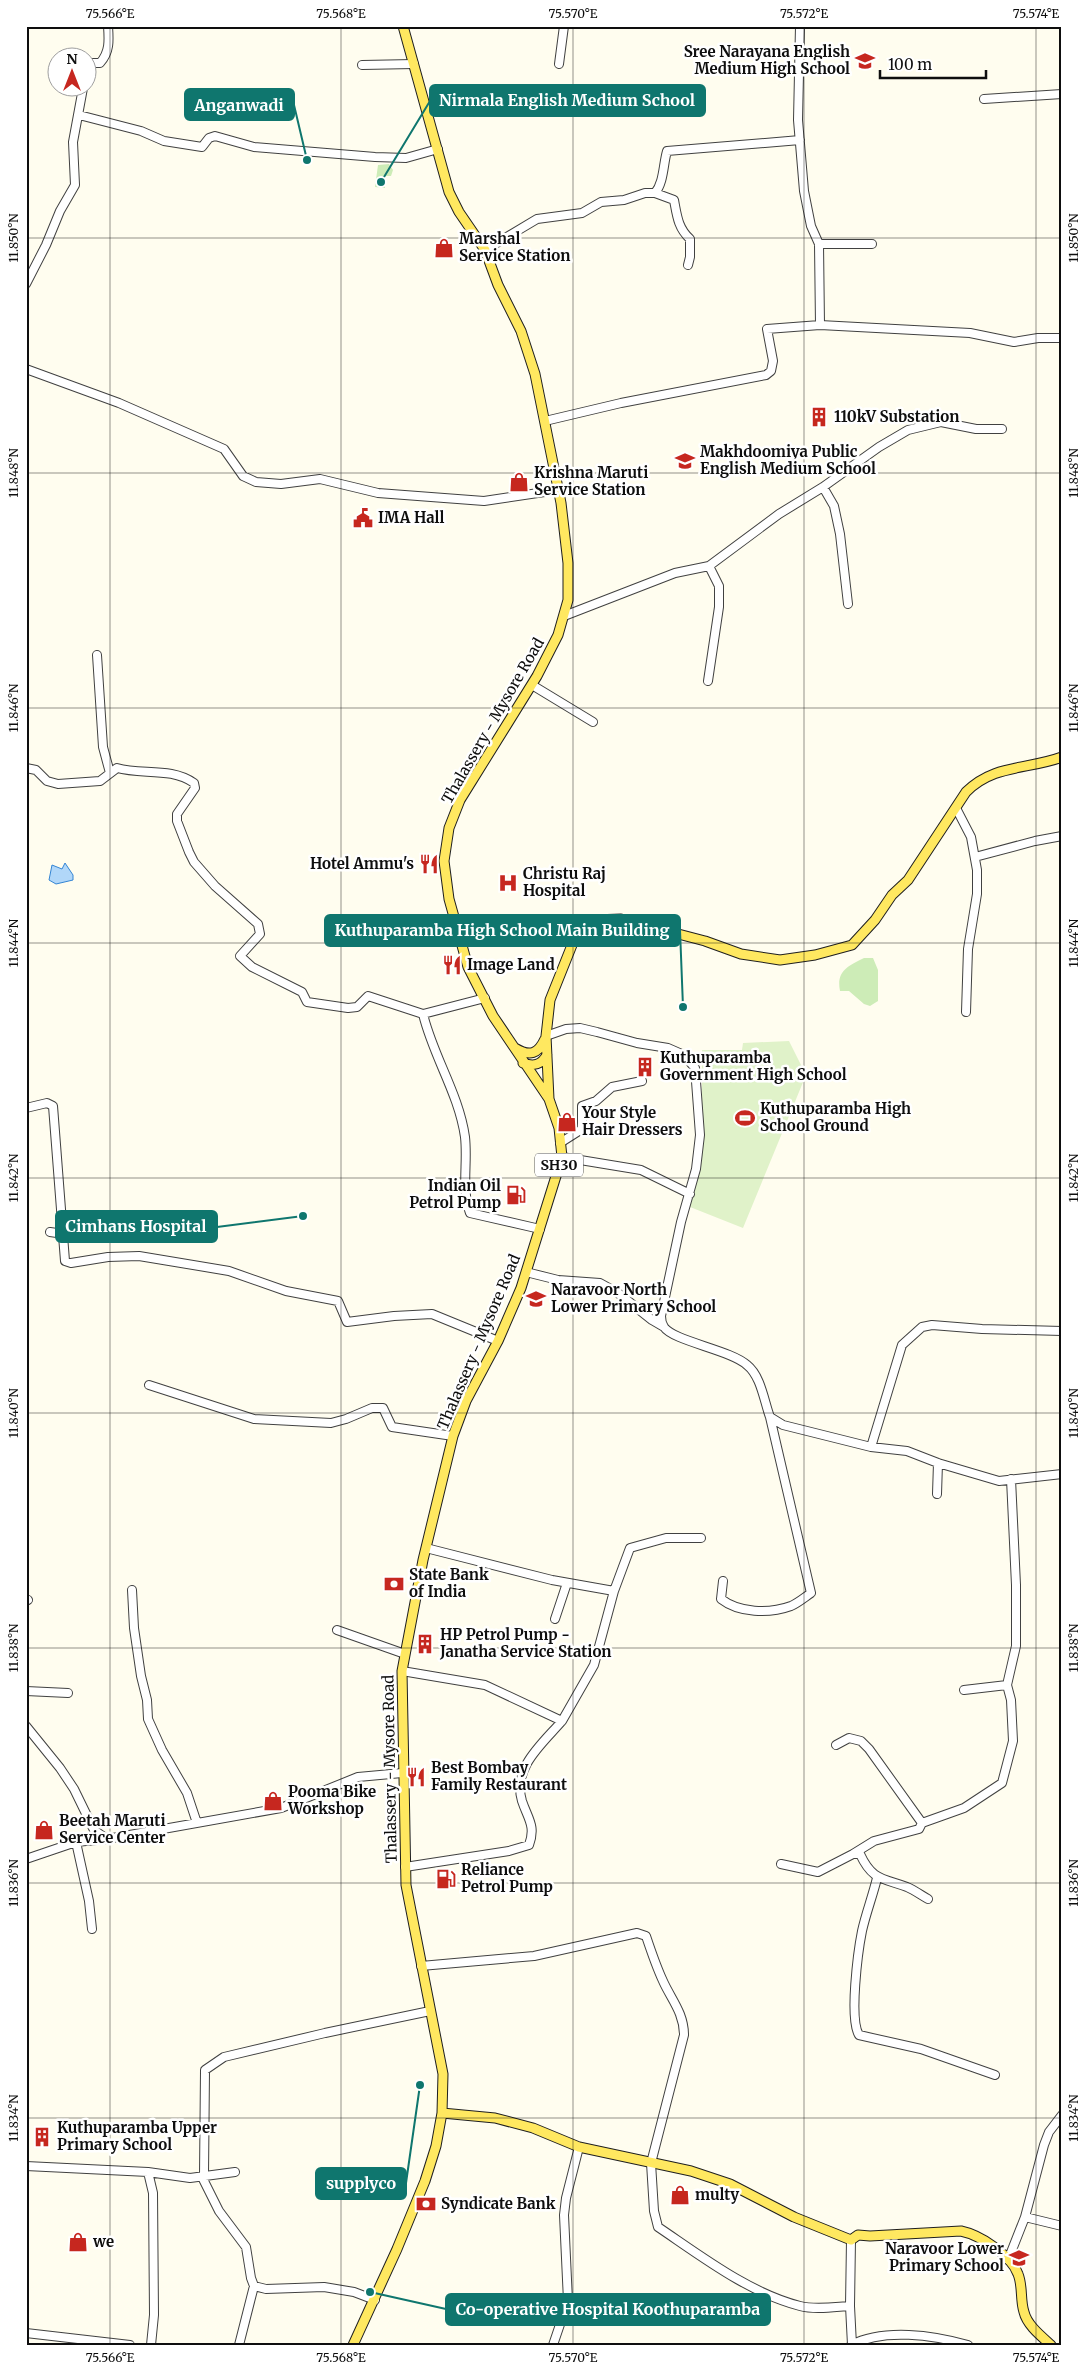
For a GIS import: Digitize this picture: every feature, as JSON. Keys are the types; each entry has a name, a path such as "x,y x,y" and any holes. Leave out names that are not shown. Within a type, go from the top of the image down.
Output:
{"main road":[{"name":"Thalassery - Mysore Road","path":"353,2345 375,2300 425,2181 436,2146 442,2114 443,2074 406,1886 402,1774 402,1670 426,1548 453,1436 466,1401 498,1341 526,1272 562,1157 558,1128 548,1099 513,1047 468,967 449,899 444,861 448,836 460,800 532,685 558,635 564,616 568,600 568,563 558,490 535,374 521,331 498,285 485,250 459,212 449,192 403,26"},
{"path":"548,1099 546,1036 550,1000 574,940 594,920 621,919 741,954 780,960 815,956 852,945 875,920 892,895 908,880 966,792 979,780 1001,771 1062,757"},
{"path":"513,1047 523,1053 532,1054 539,1050 546,1036"},
{"path":"524,1063 539,1064 547,1055"},
{"path":"442,2114 495,2118 516,2122 579,2147 691,2171 730,2184 794,2217 851,2240 858,2235 961,2231 984,2240 1015,2266 1019,2276 1024,2313 1045,2343"}],"street":[{"path":"98,63 105,57 109,44 108,26"},
{"path":"559,64 564,26"},
{"path":"800,26 800,140 804,191 811,226 819,244 820,325"},
{"path":"362,66 414,64"},
{"path":"984,99 1062,94"},
{"path":"26,284 60,211 75,185 73,142 82,98"},
{"path":"79,115 141,131 164,141 202,147 209,138 215,136 254,147 375,157 406,158 438,149"},
{"path":"655,193 662,185 662,170 667,151 800,140"},
{"path":"485,250 537,219 575,214 588,210 601,202 655,193 674,200 676,218 682,231 690,239 688,265"},
{"path":"819,244 872,244"},
{"path":"545,421 621,403 766,375 771,371 773,361 767,329 820,325 970,333 1014,342 1038,338 1062,338"},
{"path":"26,369 119,403 224,449 243,476 256,482 281,484 320,479 378,493 484,500 558,490"},
{"path":"564,616 675,573 709,566 779,514 823,487 879,447 908,430 940,422 976,429 1002,429"},
{"path":"823,487 834,506 840,534 848,604"},
{"path":"708,681 719,607 719,586 709,566"},
{"path":"97,655 103,748 110,773"},
{"path":"532,685 593,722"},
{"path":"26,768 36,770 47,781 58,784 100,781 115,768 135,772 144,770 179,775 194,783 195,788 177,814 177,822 194,862 215,886 258,924 260,934 240,954 252,968 293,986 302,992 307,1002 348,1008 357,1007 368,996 423,1014 484,998"},
{"path":"956,808 971,837 975,858 977,894 968,949 966,1012"},
{"path":"975,858 1035,841 1062,836"},
{"path":"423,1014 429,1038 456,1104 464,1137 465,1199 470,1213 540,1229"},
{"path":"546,1036 566,1029 580,1028 637,1044 668,1048 684,1055 695,1068 700,1135 696,1169 662,1302 661,1316 664,1327"},
{"path":"560,1143 582,1129 582,1106 596,1101 612,1087 642,1081"},
{"path":"26,1108 47,1103 53,1106 65,1261 71,1263 108,1257 139,1256 229,1270 286,1291 338,1301 347,1322 394,1316 432,1314 498,1341"},
{"path":"562,1157 641,1170 690,1194"},
{"path":"50,1232 64,1234"},
{"path":"526,1272 558,1280 592,1281 608,1286 652,1320 674,1334 731,1356 747,1365 757,1377 770,1417 811,1593 792,1606 749,1611 731,1607 721,1599 723,1581"},
{"path":"871,1446 902,1345 922,1327 932,1325 982,1329 1062,1331"},
{"path":"149,1385 254,1419 331,1423 372,1408 384,1408 392,1427 453,1436"},
{"path":"770,1417 783,1425 871,1446 907,1450 938,1463 999,1481 1062,1474"},
{"path":"937,1494 938,1463"},
{"path":"781,1864 818,1872 874,1841 919,1829 922,1823 964,1808 1002,1783 1013,1741 1012,1700 1007,1685 1016,1646 1016,1585 1011,1479"},
{"path":"405,1867 509,1851 529,1845 533,1834 531,1821 522,1799 520,1779 525,1764 562,1721 594,1666 614,1592 630,1548 666,1538 701,1538"},
{"path":"426,1548 566,1583 614,1592"},
{"path":"555,1619 566,1583"},
{"path":"132,1590 134,1628 141,1676 147,1700 148,1719 162,1750 187,1792 198,1824"},
{"path":"337,1630 405,1654"},
{"path":"402,1670 484,1684 562,1721"},
{"path":"964,1690 1007,1685"},
{"path":"26,1691 68,1693"},
{"path":"26,1726 60,1768 74,1789 94,1830 107,1839"},
{"path":"836,1745 849,1738 861,1741 869,1749 922,1823"},
{"path":"26,1859 76,1842 107,1839 198,1824 281,1808 358,1777 402,1774"},
{"path":"76,1842 89,1901 92,1929"},
{"path":"853,1854 860,1854 866,1868 877,1878 908,1888 928,1899"},
{"path":"877,1878 862,1930 854,2010 856,2030 859,2035 921,2049 995,2075"},
{"path":"421,1966 534,1956 637,1933 646,1936 662,1979 675,2000 684,2024 684,2035 651,2163 654,2211 658,2227 734,2278 788,2302 814,2308 850,2306"},
{"path":"239,2345 254,2286 246,2247 219,2211 208,2191 203,2176 206,2070 224,2057 430,2011"},
{"path":"1008,2260 1025,2217 1044,2145 1049,2132 1062,2115"},
{"path":"553,2345 568,2301 564,2214 566,2198 579,2147"},
{"path":"26,2166 148,2172 190,2178 235,2172"},
{"path":"148,2172 153,2194 154,2315 151,2345"},
{"path":"1025,2217 1062,2226"},
{"path":"851,2240 851,2345 875,2336 937,2336 968,2345"},
{"path":"254,2286 266,2289 324,2287 354,2292 375,2300"},
{"path":"26,2333 130,2345"}],"green space":[{"path":"389,164 393,170 391,176 385,176 385,188 375,187 378,165"},
{"path":"864,958 873,958 878,970 878,1001 870,1006 864,1004 849,991 840,991 839,984 844,970"},
{"name":"Kuthuparamba High School Ground","path":"789,1041 806,1075 743,1228 690,1207 702,1160 702,1050 742,1050 743,1043"}],"water":[{"path":"65,863 73,875 73,880 56,884 49,880 52,865 62,869"}],"place":[{"name":"Sree Narayana English Medium High School","path":"865,61"},
{"name":"Anganwadi","path":"307,160"},
{"name":"Nirmala English Medium School","path":"381,182"},
{"name":"Marshal Service Station","path":"444,248"},
{"name":"110kV Substation","path":"819,417"},
{"name":"Makhdoomiya Public English Medium School","path":"685,461"},
{"name":"Krishna Maruti Service Station","path":"519,482"},
{"name":"IMA Hall","path":"363,518"},
{"name":"Hotel Ammu's","path":"429,864"},
{"name":"Christu Raj Hospital","path":"508,883"},
{"name":"Image Land","path":"452,965"},
{"name":"Kuthuparamba High School Main Building","path":"683,1007"},
{"name":"Kuthuparamba Government High School","path":"645,1067"},
{"name":"Kuthuparamba High School Ground","path":"745,1118"},
{"name":"Your Style Hair Dressers","path":"567,1122"},
{"name":"Indian Oil Petrol Pump","path":"516,1195"},
{"name":"Cimhans Hospital","path":"303,1216"},
{"name":"Naravoor North Lower Primary School","path":"536,1299"},
{"name":"State Bank of India","path":"394,1584"},
{"name":"HP Petrol Pump - Janatha Service Station","path":"425,1644"},
{"name":"Best Bombay Family Restaurant","path":"416,1777"},
{"name":"Pooma Bike Workshop","path":"273,1801"},
{"name":"Beetah Maruti Service Center","path":"44,1830"},
{"name":"Reliance Petrol Pump","path":"446,1879"},
{"name":"supplyco","path":"420,2085"},
{"name":"Kuthuparamba Upper Primary School","path":"42,2137"},
{"name":"multy","path":"680,2195"},
{"name":"Syndicate Bank","path":"426,2204"},
{"name":"we","path":"78,2242"},
{"name":"Naravoor Lower Primary School","path":"1019,2258"},
{"name":"Co-operative Hospital Koothuparamba","path":"370,2292"}]}
